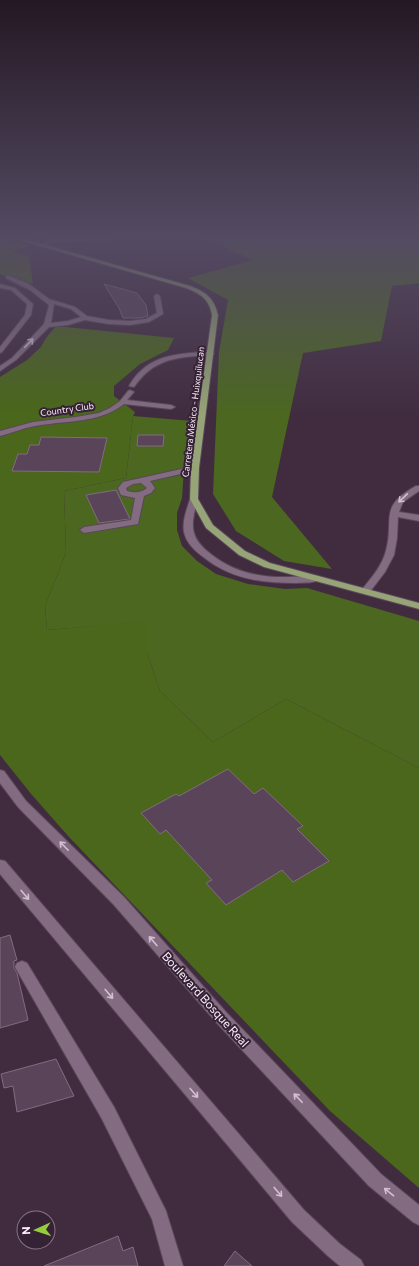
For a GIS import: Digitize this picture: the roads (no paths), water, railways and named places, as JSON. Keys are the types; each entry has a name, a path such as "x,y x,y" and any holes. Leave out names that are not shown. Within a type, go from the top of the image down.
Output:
{"main road":[{"name":"Carretera México - Huixquilucan","path":"194,499 195,468 215,315 211,301 207,297"},
{"path":"194,499 209,526 222,538 242,553 267,565 419,606"}],"street":[{"path":"0,351 28,315 30,304 22,297"},
{"path":"0,369 14,359 46,325 52,305 46,297"},
{"path":"48,300 73,308 86,318 109,322 130,323 147,321 160,314 157,297"},
{"path":"46,325 68,324 86,318"},
{"name":"Country Club","path":"0,434 15,428 37,423 100,414 113,410 124,402 141,373 151,366 184,354 211,354"},
{"path":"124,402 171,407"},
{"path":"142,481 149,484 151,488 148,493 140,496 124,493 122,488 125,484 133,481 142,481 195,468"},
{"path":"366,591 381,572 391,550 393,514 398,502 406,494 419,488"},
{"path":"84,530 135,522 140,496"},
{"path":"194,499 189,517 188,530 194,545 210,559 227,570 250,577 275,581 315,579"},
{"path":"393,514 419,518"},
{"name":"Boulevard Bosque Real","path":"0,774 22,804 119,901 221,1017 375,1180 419,1216"},
{"path":"0,865 298,1216 334,1250 355,1266"},
{"path":"22,967 108,1113 160,1217 174,1266"}]}
